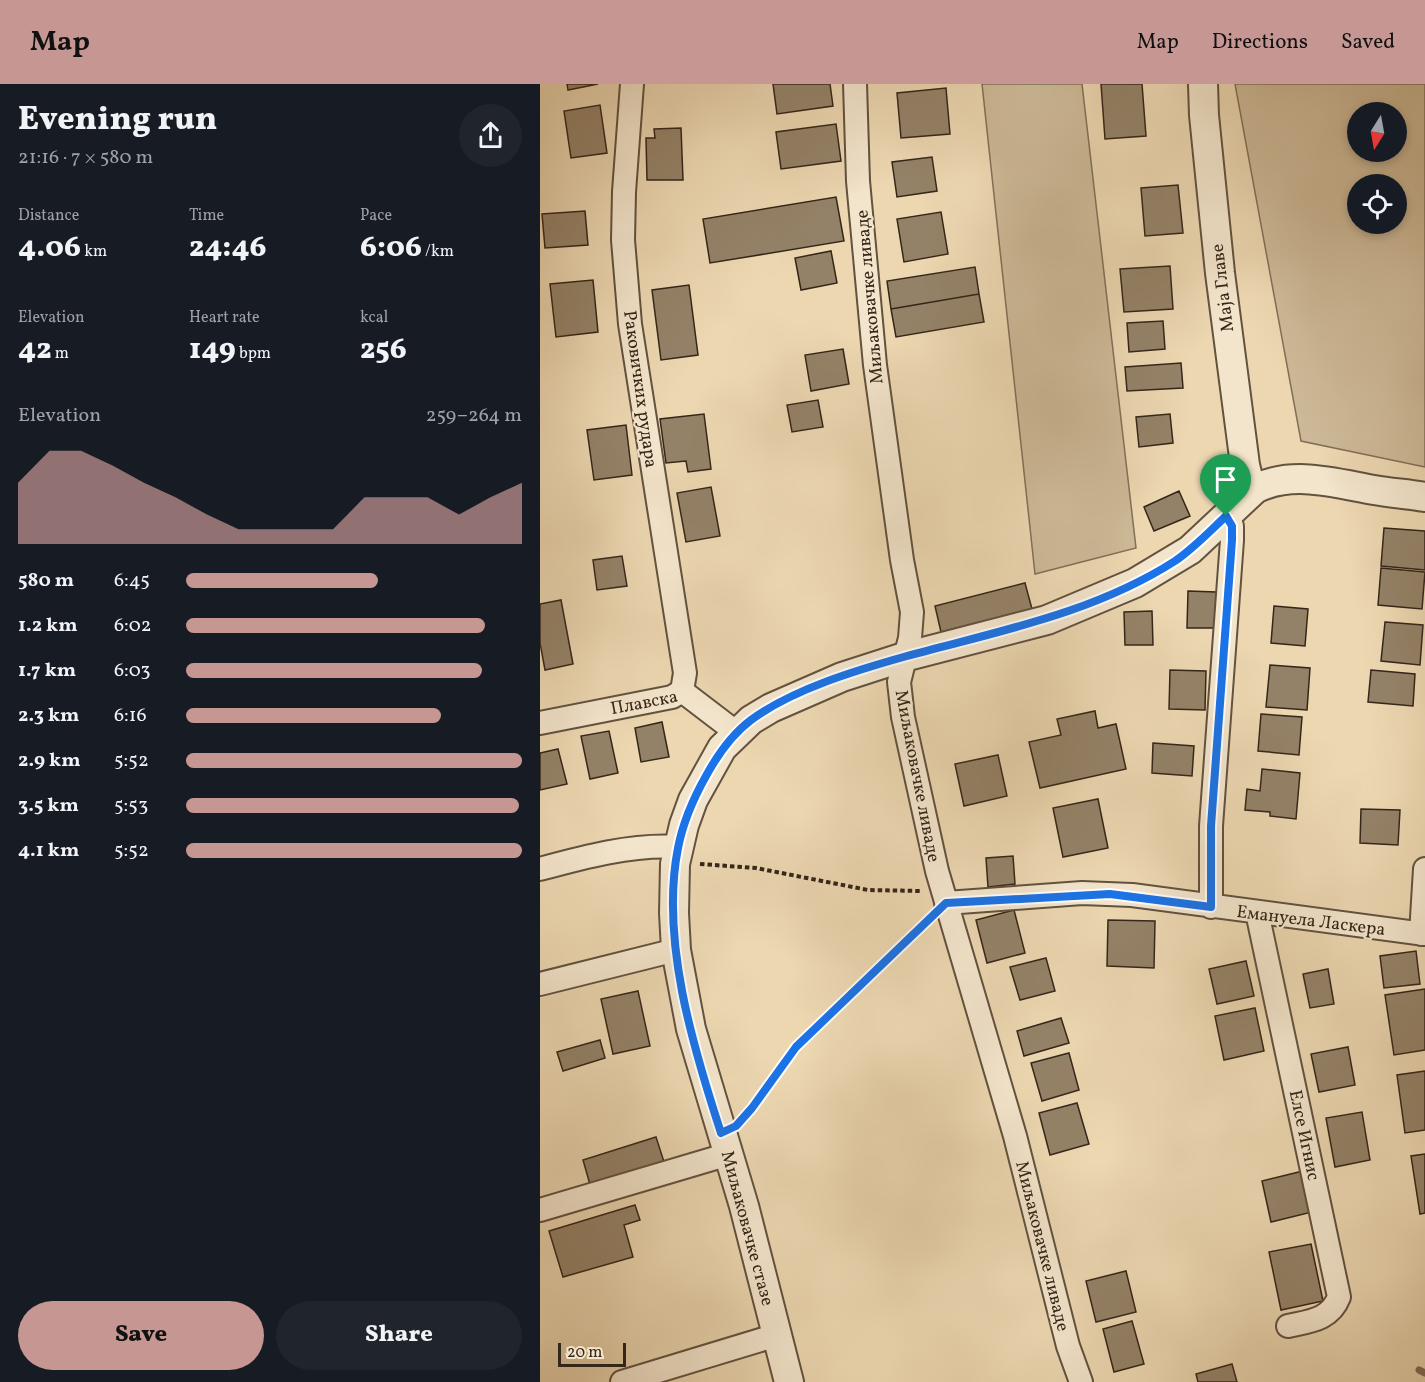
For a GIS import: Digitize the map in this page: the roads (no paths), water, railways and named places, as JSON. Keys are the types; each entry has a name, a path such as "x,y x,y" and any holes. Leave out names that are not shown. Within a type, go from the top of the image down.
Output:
{"street":[{"name":"Раковичких рудара","path":"632,84 624,202 624,240 630,324 685,673 682,691"},
{"name":"Миљаковачке ливаде","path":"855,84 858,181 874,365 902,560 912,612 911,631 899,682 903,717 944,897 995,1064 1068,1346 1081,1382"},
{"name":"Маја Главе","path":"1203,84 1220,273 1245,465 1249,482 1255,489"},
{"name":"Миљаковачке стазе","path":"789,1382 725,1143 691,1029 676,950 674,913 677,855 693,800 722,748 761,714 806,691 904,657 1047,620 1135,583 1176,560 1255,489 1273,481 1316,479 1425,497"},
{"path":"1211,907 1211,826 1232,540 1232,526 1226,516"},
{"name":"Плавска","path":"540,723 672,696 682,691 737,733"},
{"path":"540,869 577,859 655,846 677,855"},
{"path":"1423,934 1425,869"},
{"name":"Емануела Ласкера","path":"944,897 1110,894 1423,934"},
{"name":"Елсе Игнис","path":"1257,912 1339,1297 1335,1308 1323,1317 1288,1326"},
{"path":"540,984 676,950"},
{"path":"540,1210 725,1143"},
{"path":"622,1382 777,1335"}],"waterway":[{"path":"1419,1370 1425,1373"}]}
